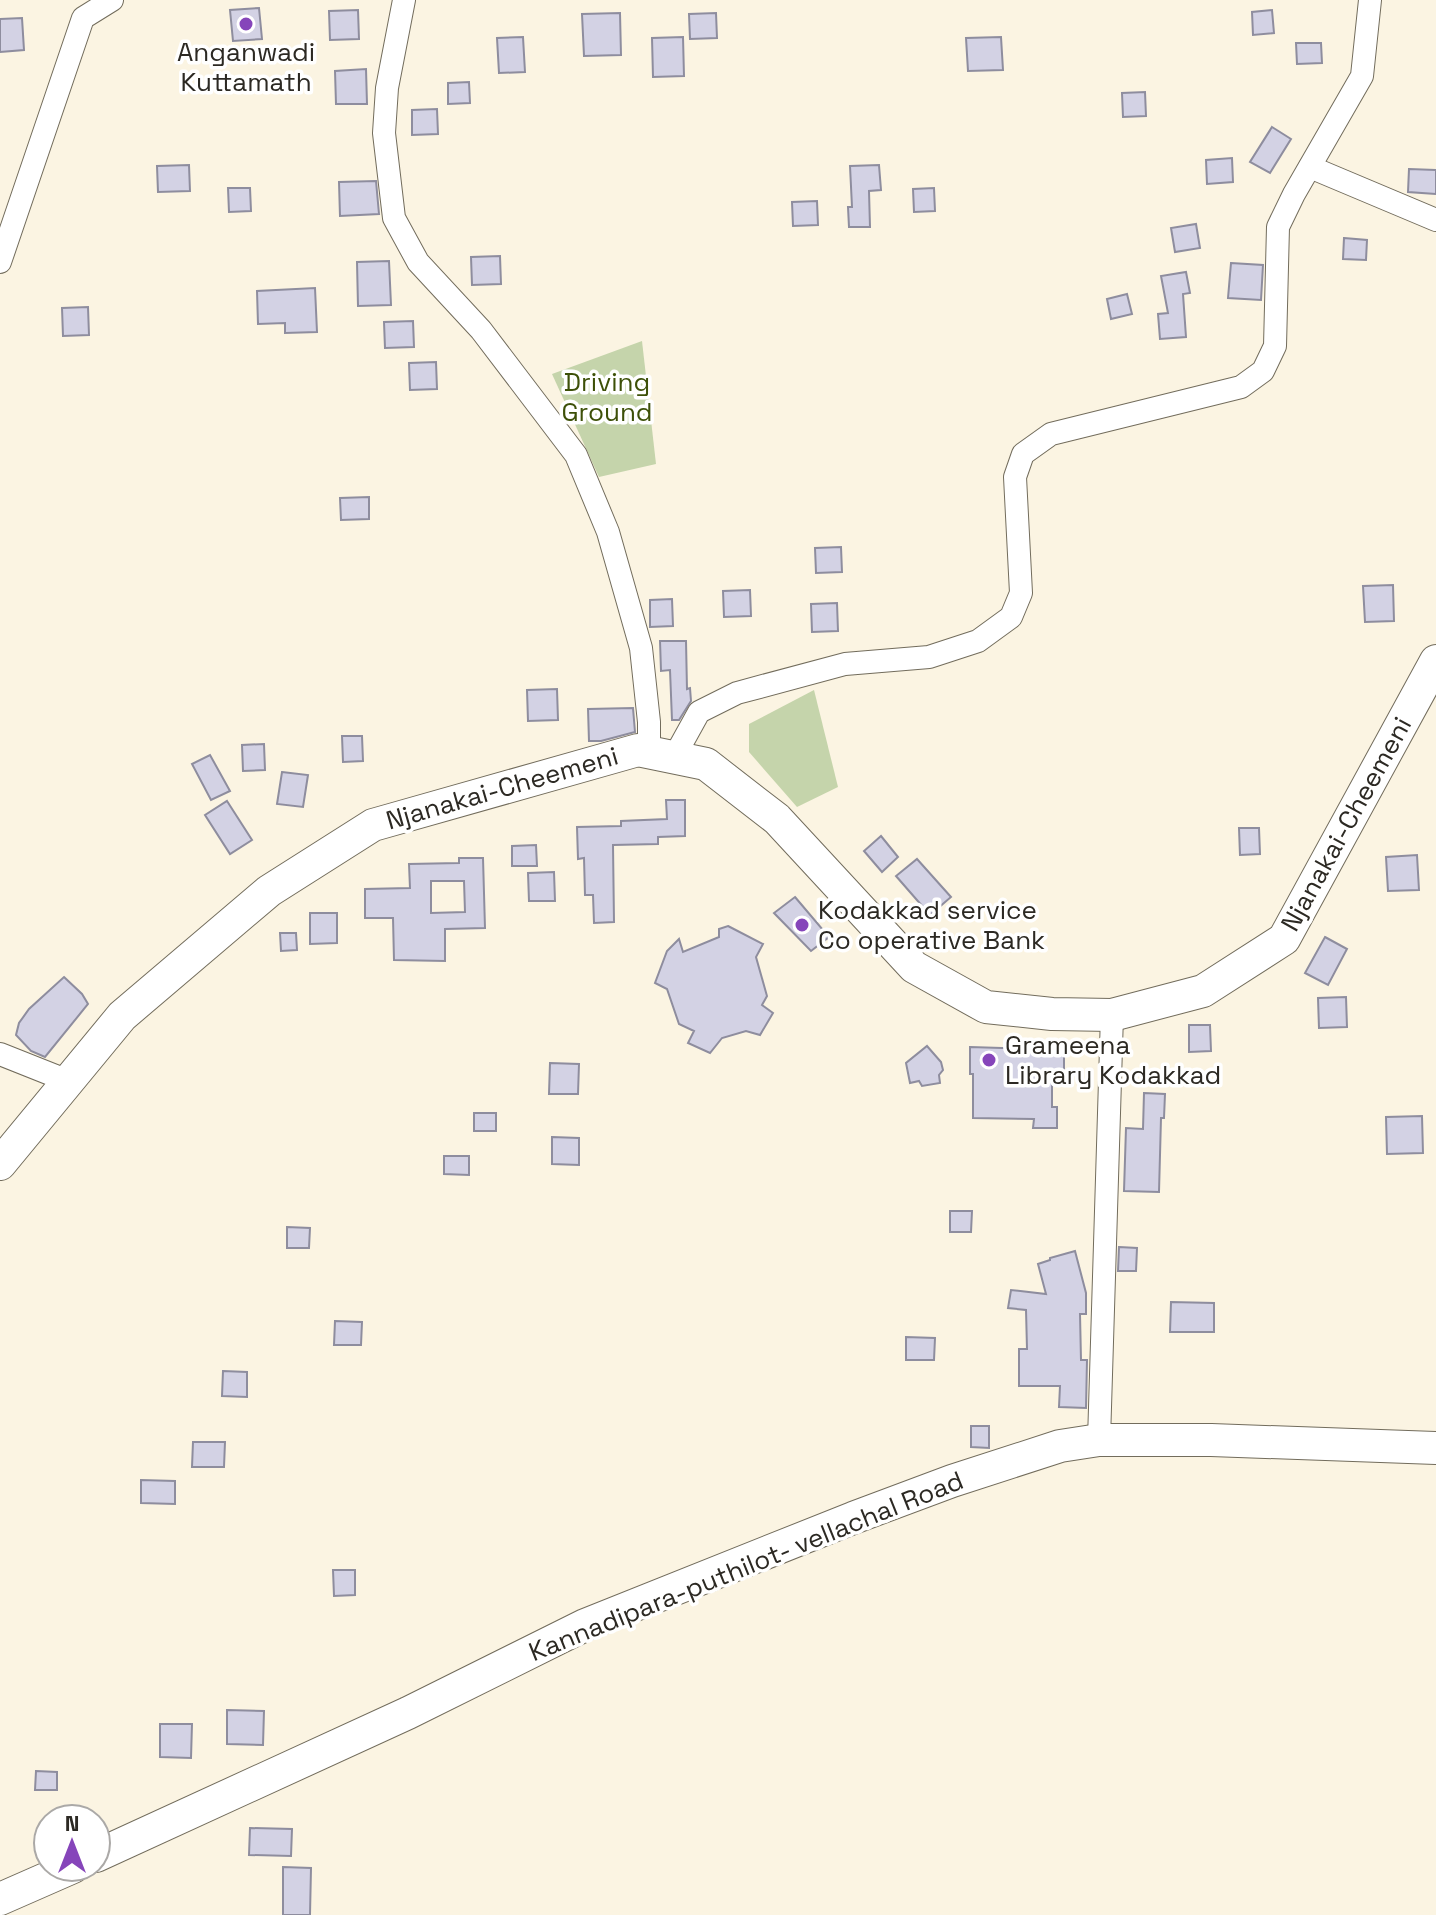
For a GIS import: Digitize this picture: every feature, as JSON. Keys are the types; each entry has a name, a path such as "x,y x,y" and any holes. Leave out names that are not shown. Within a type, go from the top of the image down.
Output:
{"main road":[{"name":"Njanakai-Cheemeni","path":"0,1164 122,1016 269,891 373,825 638,750 706,764 777,819 914,967 986,1007 1052,1014 1112,1015 1203,991 1284,939 1436,661"},
{"name":"Kannadipara-puthilot- vellachal Road","path":"112,1849 408,1713 585,1625 952,1481 1060,1446 1099,1440 1211,1440 1436,1448"},
{"path":"0,1899 36,1883"}],"street":[{"path":"0,262 83,18 112,0"},
{"path":"404,0 387,88 384,133 394,218 418,262 481,330 576,455 608,532 641,648 649,722 661,755 699,712 737,693 845,664 929,657 978,641 1011,617 1021,593 1015,477 1023,454 1051,434 1241,387 1263,371 1275,346 1278,227 1362,76 1370,0"},
{"path":"1310,167 1436,220"},
{"path":"1099,1440 1112,1015"},
{"path":"0,1054 68,1081"}],"green space":[{"name":"Driving Ground","path":"642,341 656,464 599,477 552,374"},
{"path":"814,690 838,787 797,807 749,752 749,724"}],"building":[{"name":"Anganwadi Kuttamath","path":"259,8 262,39 233,41 230,10"},
{"path":"358,10 359,39 330,40 329,11"},
{"path":"1272,10 1274,33 1253,35 1252,12"},
{"path":"620,13 621,55 584,56 582,14"},
{"path":"716,13 717,38 690,39 689,14"},
{"path":"22,18 24,50 0,52 0,19"},
{"path":"523,37 525,72 499,73 497,38"},
{"path":"683,37 684,76 653,77 652,38"},
{"path":"1001,37 1003,70 968,71 966,38"},
{"path":"1296,43 1321,43 1322,63 1297,64"},
{"path":"366,69 367,104 336,104 335,71"},
{"path":"469,82 470,103 448,104 448,83"},
{"path":"1145,92 1146,116 1123,117 1122,93"},
{"path":"437,109 438,134 412,135 412,110"},
{"path":"1272,127 1291,139 1270,173 1250,162"},
{"path":"1232,158 1233,182 1207,184 1206,160"},
{"path":"189,165 190,191 158,192 157,166"},
{"path":"879,165 881,190 869,191 870,227 849,227 848,207 852,207 850,166"},
{"path":"1409,169 1436,170 1436,194 1408,192"},
{"path":"376,181 379,214 340,216 339,182"},
{"path":"228,188 250,188 251,211 229,212"},
{"path":"934,188 935,211 914,212 913,189"},
{"path":"817,201 818,225 793,226 792,202"},
{"path":"1196,224 1200,248 1175,252 1171,228"},
{"path":"1344,238 1367,240 1366,260 1343,259"},
{"path":"500,256 501,284 472,285 471,257"},
{"path":"389,261 391,305 358,306 357,262"},
{"path":"1231,263 1263,265 1261,300 1228,298"},
{"path":"1186,272 1190,293 1183,294 1186,337 1160,339 1158,314 1168,313 1161,276"},
{"path":"315,288 317,332 285,333 285,323 258,324 257,291"},
{"path":"1127,294 1132,314 1111,319 1107,299"},
{"path":"88,307 89,335 63,336 62,308"},
{"path":"413,321 414,347 385,348 384,322"},
{"path":"436,362 437,389 410,390 409,363"},
{"path":"369,497 369,519 341,520 340,498"},
{"path":"841,547 842,572 816,573 815,548"},
{"path":"1393,585 1394,621 1365,622 1363,586"},
{"path":"750,590 751,616 724,617 723,591"},
{"path":"672,599 673,626 650,627 650,600"},
{"path":"837,603 838,631 812,632 811,604"},
{"path":"660,641 686,641 687,689 690,688 691,701 679,720 672,720 670,670 661,671"},
{"path":"557,689 558,720 528,721 527,690"},
{"path":"633,708 635,732 589,741 588,709"},
{"path":"342,736 362,736 363,761 343,762"},
{"path":"264,744 265,770 243,771 242,745"},
{"path":"210,755 230,791 211,800 192,764"},
{"path":"282,772 308,775 303,807 277,804"},
{"path":"666,800 685,800 685,836 658,837 658,844 613,845 614,922 594,923 593,895 585,895 584,858 578,859 577,827 621,826 621,821 667,819"},
{"path":"227,801 252,840 230,854 205,815"},
{"path":"1239,828 1259,828 1260,854 1240,855"},
{"path":"881,836 898,857 882,872 864,851"},
{"path":"536,845 537,866 512,866 512,846"},
{"path":"1417,855 1419,890 1388,891 1386,857"},
{"path":"459,858 483,858 485,928 445,929 445,961 394,960 393,918 365,918 365,889 410,888 409,864 459,863","holes":["431,881 464,881 465,912 431,913"]},
{"path":"917,859 951,897 930,915 896,876"},
{"path":"554,872 555,901 529,901 528,873"},
{"name":"Kodakkad service Co operative Bank","path":"795,897 829,937 811,951 774,913"},
{"path":"310,913 337,913 337,943 310,944"},
{"path":"728,926 763,944 756,957 767,996 762,1005 773,1013 760,1035 746,1031 722,1038 710,1053 688,1043 694,1031 679,1024 667,989 655,983 667,951 679,939 683,952 719,937 719,929"},
{"path":"280,933 296,933 297,950 281,951"},
{"path":"1325,937 1347,949 1328,985 1305,973"},
{"path":"64,977 88,1004 45,1057 31,1051 16,1035 19,1023 29,1009"},
{"path":"1346,997 1347,1027 1319,1028 1318,998"},
{"path":"1189,1025 1210,1025 1211,1051 1189,1052"},
{"path":"927,1046 941,1062 940,1083 922,1086 919,1081 910,1083 906,1063"},
{"path":"970,1047 1064,1050 1064,1074 1052,1075 1052,1107 1057,1107 1057,1128 1033,1128 1034,1119 973,1118"},
{"path":"550,1063 579,1064 578,1094 549,1094"},
{"path":"1144,1093 1165,1094 1164,1118 1161,1118 1159,1192 1124,1191 1126,1128 1143,1129"},
{"path":"474,1113 496,1113 496,1131 474,1131"},
{"path":"1422,1116 1423,1153 1387,1154 1386,1117"},
{"path":"552,1137 579,1138 579,1165 552,1164"},
{"path":"444,1156 469,1156 469,1175 444,1174"},
{"path":"950,1211 972,1211 971,1232 950,1232"},
{"path":"287,1227 310,1228 309,1248 287,1248"},
{"path":"1119,1247 1137,1248 1136,1271 1118,1271"},
{"path":"1075,1251 1086,1293 1086,1314 1080,1314 1081,1360 1087,1360 1086,1408 1059,1407 1060,1386 1019,1386 1019,1349 1027,1349 1026,1310 1008,1308 1011,1290 1046,1294 1038,1264"},
{"path":"1171,1302 1214,1303 1214,1332 1170,1332"},
{"path":"335,1321 362,1322 361,1345 334,1345"},
{"path":"906,1337 935,1338 934,1360 906,1360"},
{"path":"223,1371 247,1372 247,1397 222,1396"},
{"path":"971,1426 989,1426 989,1448 971,1447"},
{"path":"193,1442 225,1442 224,1467 192,1467"},
{"path":"141,1480 175,1481 175,1504 141,1503"},
{"path":"333,1570 355,1570 355,1595 334,1596"},
{"path":"227,1710 264,1711 263,1745 227,1744"},
{"path":"160,1724 192,1724 191,1758 160,1757"},
{"path":"36,1771 57,1772 57,1790 35,1790"},
{"path":"250,1828 292,1829 291,1856 249,1855"},
{"path":"283,1867 311,1868 310,1915 283,1915"}],"place":[{"name":"Anganwadi Kuttamath","path":"246,24"},
{"name":"Kodakkad service Co operative Bank","path":"802,925"},
{"name":"Grameena Library Kodakkad","path":"989,1060"}]}
